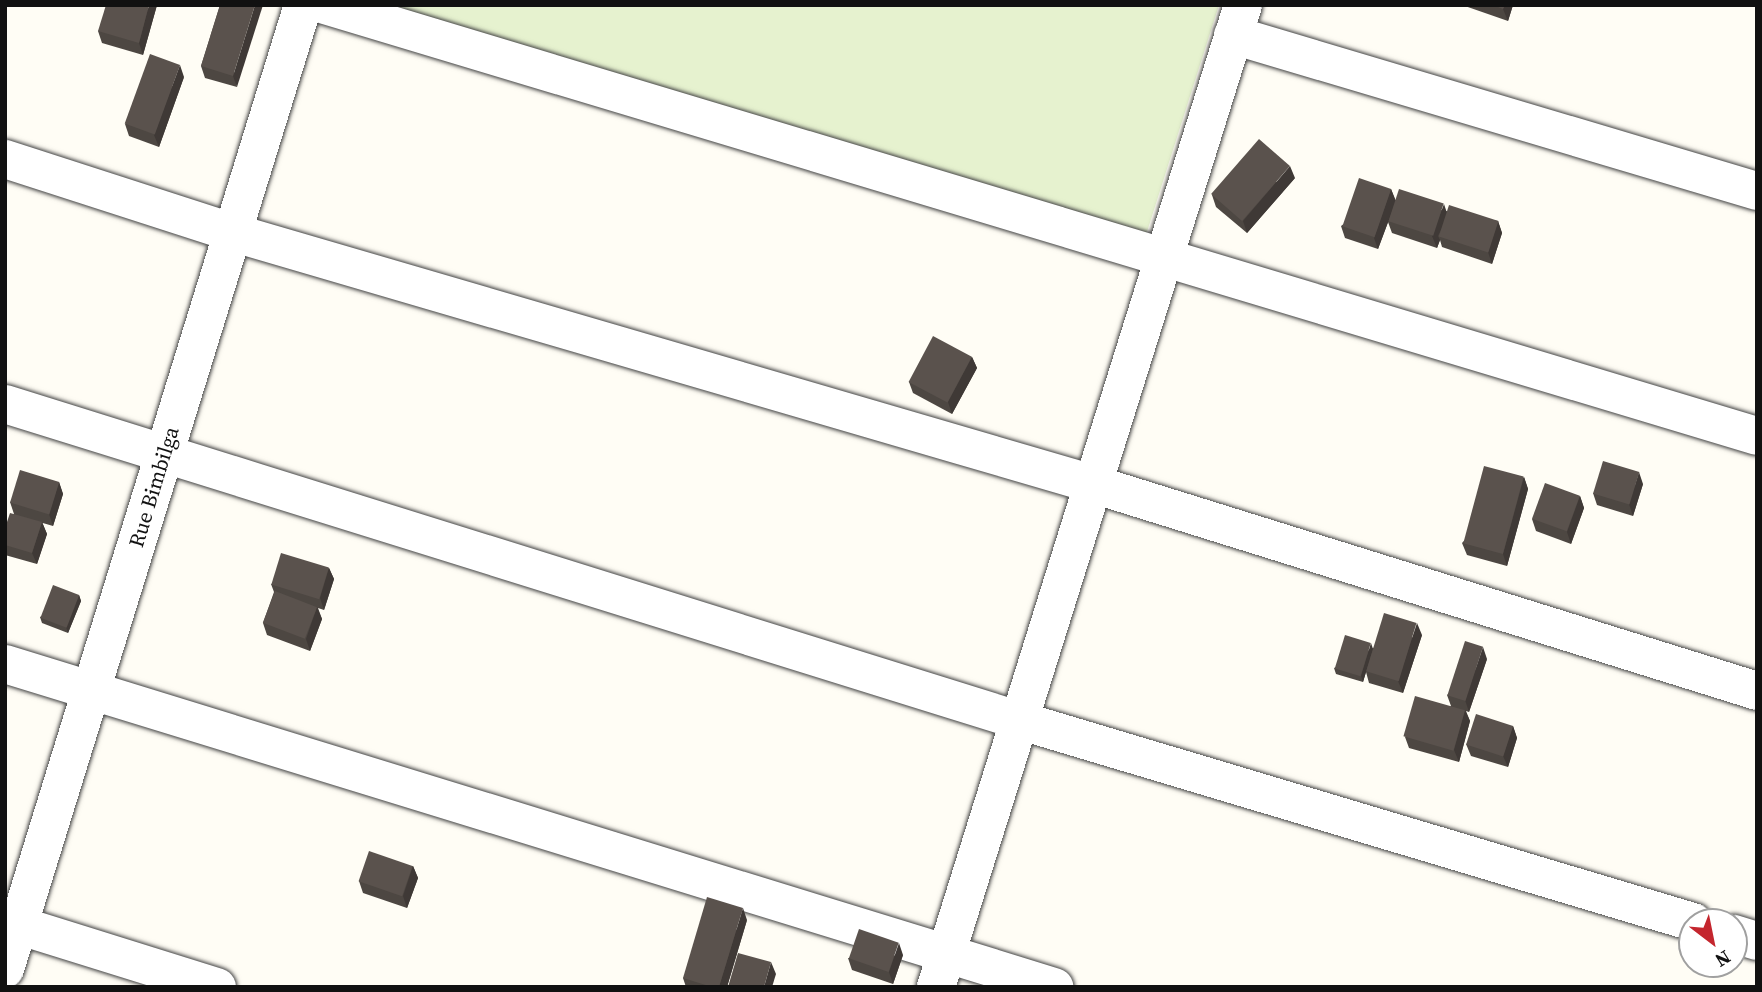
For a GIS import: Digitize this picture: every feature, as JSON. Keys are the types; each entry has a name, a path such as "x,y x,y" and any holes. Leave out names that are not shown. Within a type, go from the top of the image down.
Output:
{"street":[{"name":"Rue Bimbilga","path":"5,969 12,923 92,689 303,5"},
{"path":"325,5 1757,436"},
{"path":"941,970 1238,20 1757,191"},
{"path":"5,159 234,233 1093,484 1757,691"},
{"path":"5,404 1018,720 1678,918"},
{"path":"5,664 92,689 941,970 1054,987"},
{"path":"12,923 217,987"}],"green space":[{"path":"386,5 1219,5 1145,238"}],"building":[{"path":"106,5 149,5 139,43 98,31"},
{"path":"220,5 255,5 233,76 201,66"},
{"path":"150,54 180,65 155,134 125,124"},
{"path":"1259,139 1290,166 1242,221 1211,194"},
{"path":"1359,178 1391,189 1375,237 1342,226"},
{"path":"1399,189 1444,204 1433,236 1388,221"},
{"path":"1449,205 1498,221 1488,252 1439,236"},
{"path":"933,336 972,357 947,403 909,382"},
{"path":"1603,461 1639,472 1629,505 1593,494"},
{"path":"1484,466 1524,477 1503,554 1463,543"},
{"path":"20,470 59,482 49,515 10,503"},
{"path":"1545,483 1580,496 1567,531 1532,519"},
{"path":"10,513 42,522 32,553 5,545 5,528"},
{"path":"281,553 329,568 319,599 271,585"},
{"path":"53,585 79,595 67,628 40,618"},
{"path":"275,591 317,607 305,639 263,623"},
{"path":"1384,613 1417,623 1399,681 1366,671"},
{"path":"1345,635 1371,643 1361,676 1335,668"},
{"path":"1465,641 1483,647 1465,701 1447,695"},
{"path":"1415,696 1465,710 1453,751 1403,736"},
{"path":"1476,714 1513,726 1503,756 1466,744"},
{"path":"369,851 412,866 402,896 359,881"},
{"path":"707,897 743,908 719,987 683,978"},
{"path":"859,929 899,943 889,972 849,958"},
{"path":"738,953 771,962 764,987 728,987"}]}
